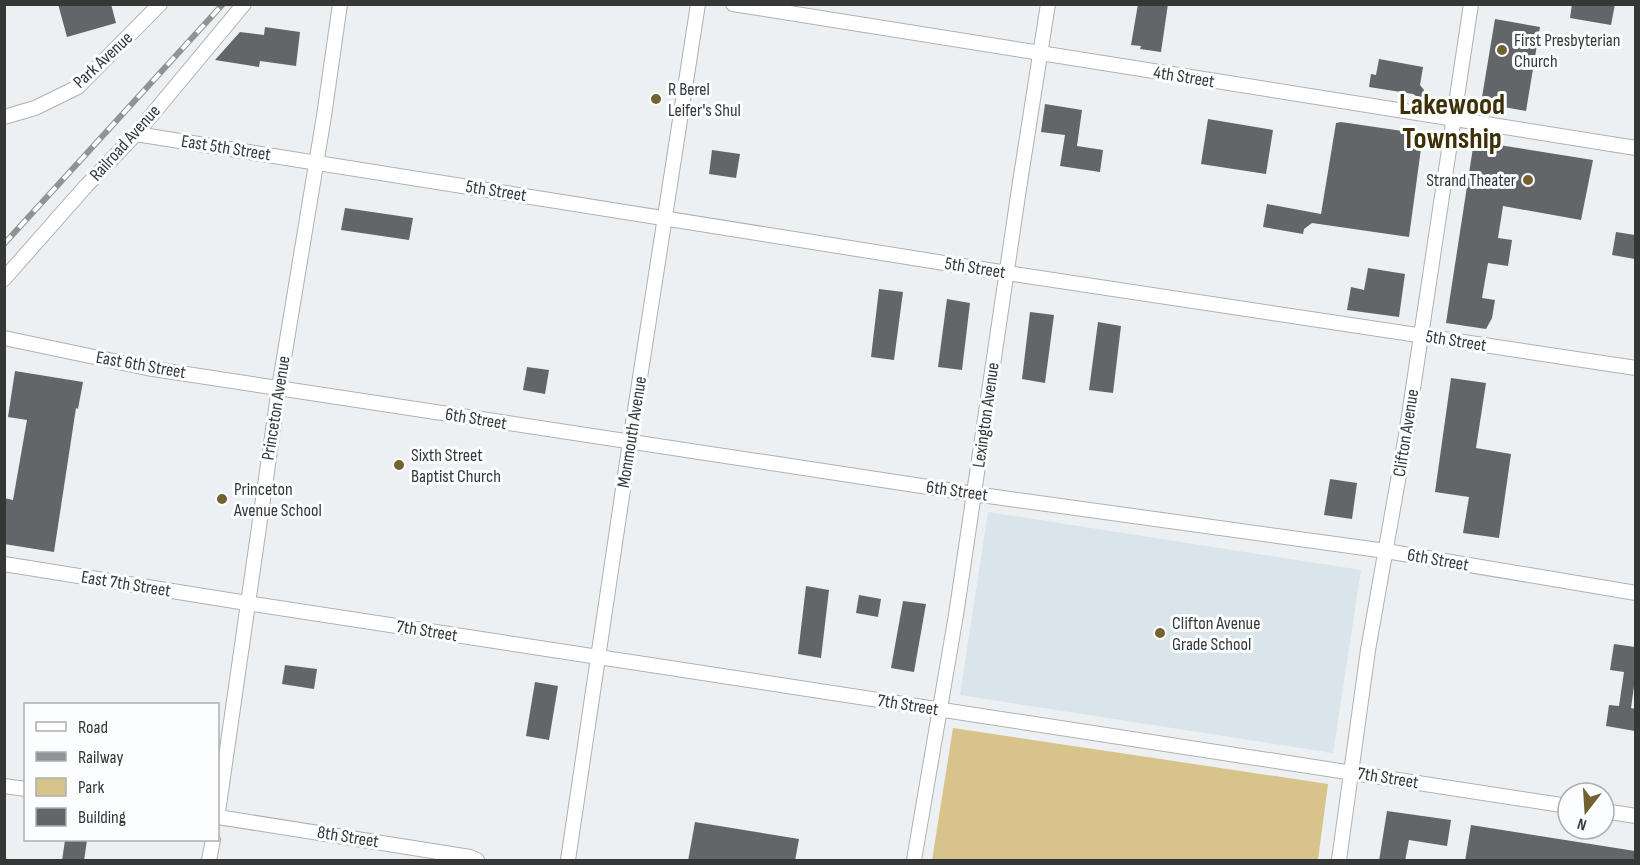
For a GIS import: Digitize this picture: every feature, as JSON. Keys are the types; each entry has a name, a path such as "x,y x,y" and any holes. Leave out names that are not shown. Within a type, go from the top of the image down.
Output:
{"street":[{"name":"Park Avenue","path":"4,117 35,108 78,87 160,4"},
{"name":"Railroad Avenue","path":"4,279 136,134 244,4"},
{"name":"Princeton Avenue","path":"219,807 279,388 340,4"},
{"name":"Monmouth Avenue","path":"568,861 698,4"},
{"name":"4th Street","path":"733,4 1454,121 1635,148"},
{"name":"Lexington Avenue","path":"915,861 974,494 1048,4"},
{"name":"Clifton Avenue","path":"1339,861 1368,650 1406,435 1471,4"},
{"name":"East 5th Street","path":"136,134 316,163"},
{"name":"5th Street","path":"316,163 1007,273 1635,369"},
{"name":"East 6th Street","path":"4,338 147,368 279,388"},
{"name":"6th Street","path":"279,388 974,494 1386,551 1635,593"},
{"name":"East 7th Street","path":"4,564 247,603"},
{"name":"7th Street","path":"247,603 1556,804"},
{"path":"4,786 24,789"},
{"path":"1616,813 1635,816"},
{"name":"8th Street","path":"219,814 470,857 477,861"},
{"path":"209,861 213,841"}],"shaded area":[{"name":"Clifton Avenue Grade School","path":"988,512 1361,570 1333,753 960,695"}],"green space":[{"path":"953,728 1328,784 1318,860 932,860"}],"building":[{"path":"58,4 111,4 116,23 67,37"},
{"path":"1138,4 1168,4 1161,52 1140,49 1141,46 1131,45"},
{"path":"1572,4 1615,4 1611,25 1570,18"},
{"path":"1495,19 1540,27 1526,111 1481,103"},
{"path":"265,27 300,32 296,66 260,61 259,67 215,60 240,32 264,35"},
{"path":"1379,59 1423,67 1420,85 1424,90 1421,99 1413,94 1369,87 1371,74 1376,75"},
{"path":"1045,104 1082,110 1077,146 1103,150 1100,172 1060,166 1065,135 1041,132"},
{"path":"1208,119 1273,130 1266,174 1201,164"},
{"path":"1336,123 1423,134 1409,237 1312,223 1304,229 1303,234 1263,227 1267,204 1321,214"},
{"path":"1474,141 1593,160 1581,220 1503,206 1498,238 1512,240 1508,266 1488,263 1482,298 1495,300 1492,318 1486,329 1446,323"},
{"path":"712,150 740,154 736,178 709,174"},
{"path":"345,208 413,218 409,240 341,230"},
{"path":"1616,232 1635,235 1635,259 1612,255"},
{"path":"1368,268 1405,274 1399,317 1347,310 1351,287 1364,290"},
{"path":"879,289 903,292 894,360 871,357"},
{"path":"947,299 970,303 962,370 938,367"},
{"path":"1030,312 1054,315 1045,383 1022,379"},
{"path":"1098,322 1121,326 1113,393 1089,390"},
{"path":"527,367 549,370 545,394 523,390"},
{"path":"15,371 83,382 78,409 76,408 54,552 4,544 4,498 13,500 27,420 8,417"},
{"path":"1451,378 1486,383 1476,448 1511,454 1499,538 1463,533 1469,497 1435,492"},
{"path":"1330,479 1357,483 1352,519 1324,515"},
{"path":"806,586 829,590 821,658 798,654"},
{"path":"859,595 881,599 878,617 856,613"},
{"path":"903,601 926,604 914,672 891,668"},
{"path":"1614,644 1635,647 1635,679 1631,708 1635,709 1635,731 1606,726 1609,705 1619,706 1624,672 1610,670"},
{"path":"285,665 317,669 314,689 282,684"},
{"path":"535,682 558,686 549,740 526,736"},
{"path":"1387,811 1451,820 1447,846 1409,840 1405,861 1379,861"},
{"path":"695,822 799,839 795,861 688,861"},
{"path":"1471,825 1556,838 1556,841 1572,841 1635,851 1635,861 1465,861"},
{"path":"65,841 87,841 84,861 62,861"}],"railway":[{"path":"4,244 223,4"}],"place":[{"name":"First Presbyterian Church","path":"1502,50"},
{"name":"R Berel Leifer's Shul","path":"656,99"},
{"name":"Strand Theater","path":"1528,180"},
{"name":"Sixth Street Baptist Church","path":"399,465"},
{"name":"Princeton Avenue School","path":"222,499"},
{"name":"Clifton Avenue Grade School","path":"1160,633"}],"district":[{"name":"Lakewood Township","path":"1452,122"}]}
